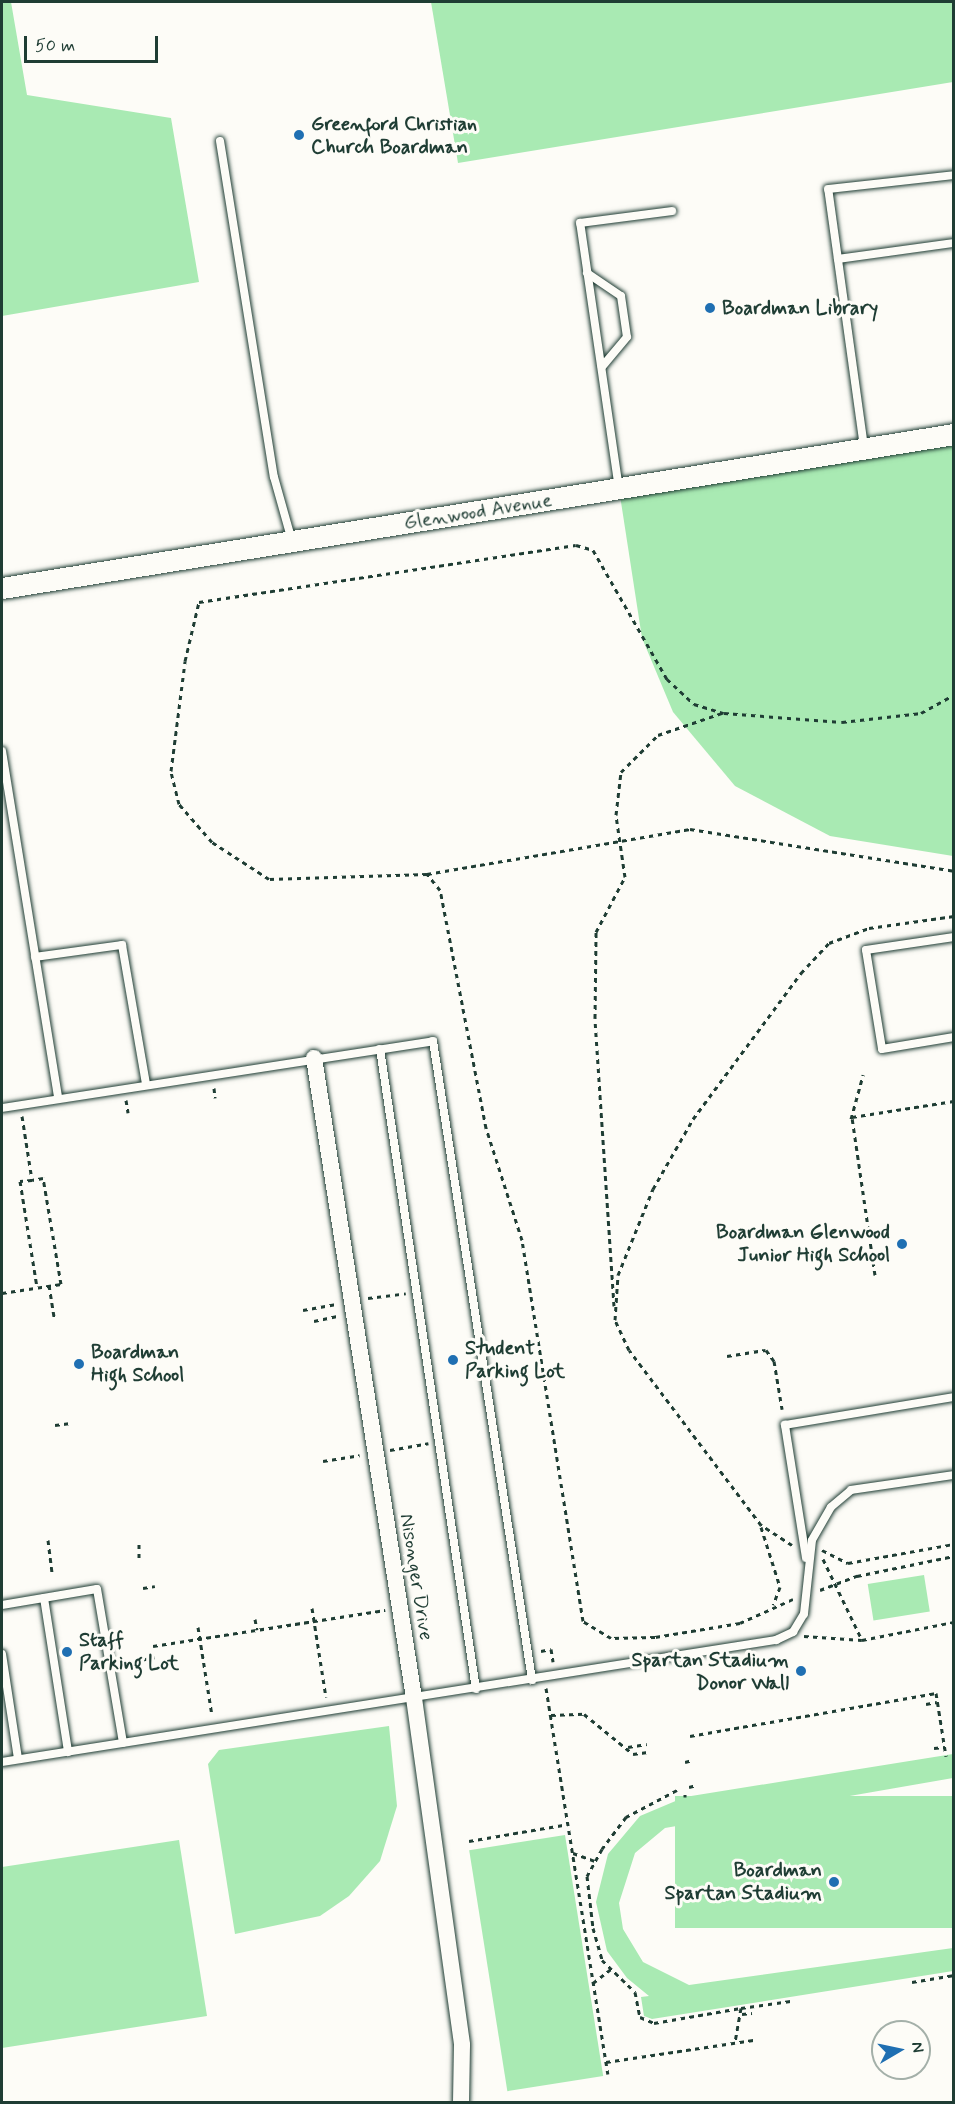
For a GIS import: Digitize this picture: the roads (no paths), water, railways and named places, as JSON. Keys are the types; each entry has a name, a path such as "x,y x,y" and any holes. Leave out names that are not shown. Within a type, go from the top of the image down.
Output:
{"street":[{"name":"Glenwood Avenue","path":"2,588 954,434"},
{"name":"Nisonger Drive","path":"314,1058 414,1698 462,2045 460,2103"}],"lane":[{"path":"220,141 274,477 292,542"},
{"path":"864,449 828,189 954,175"},
{"path":"619,489 580,223 672,211"},
{"path":"838,259 954,243"},
{"path":"588,273 621,296 627,337 602,367"},
{"path":"2,752 58,1098"},
{"path":"954,937 866,950 882,1049 954,1037"},
{"path":"34,957 122,945 146,1084"},
{"path":"2,1108 433,1041 532,1680"},
{"path":"380,1049 476,1689"},
{"path":"811,1548 785,1425 954,1397"},
{"path":"2,1762 776,1640 793,1632 808,1594 807,1562 811,1548 831,1507 851,1490 954,1474"},
{"path":"2,1605 97,1589 123,1743"},
{"path":"45,1598 68,1752"},
{"path":"2,1654 18,1759"}],"place":[{"name":"Greenford Christian Church Boardman","path":"299,135"},
{"name":"Boardman Library","path":"710,308"},
{"name":"Boardman Glenwood Junior High School","path":"902,1244"},
{"name":"Student Parking Lot","path":"453,1360"},
{"name":"Boardman High School","path":"79,1364"},
{"name":"Staff Parking Lot","path":"67,1652"},
{"name":"Spartan Stadium Donor Wall","path":"801,1671"},
{"name":"Boardman Spartan Stadium","path":"834,1882"}]}
